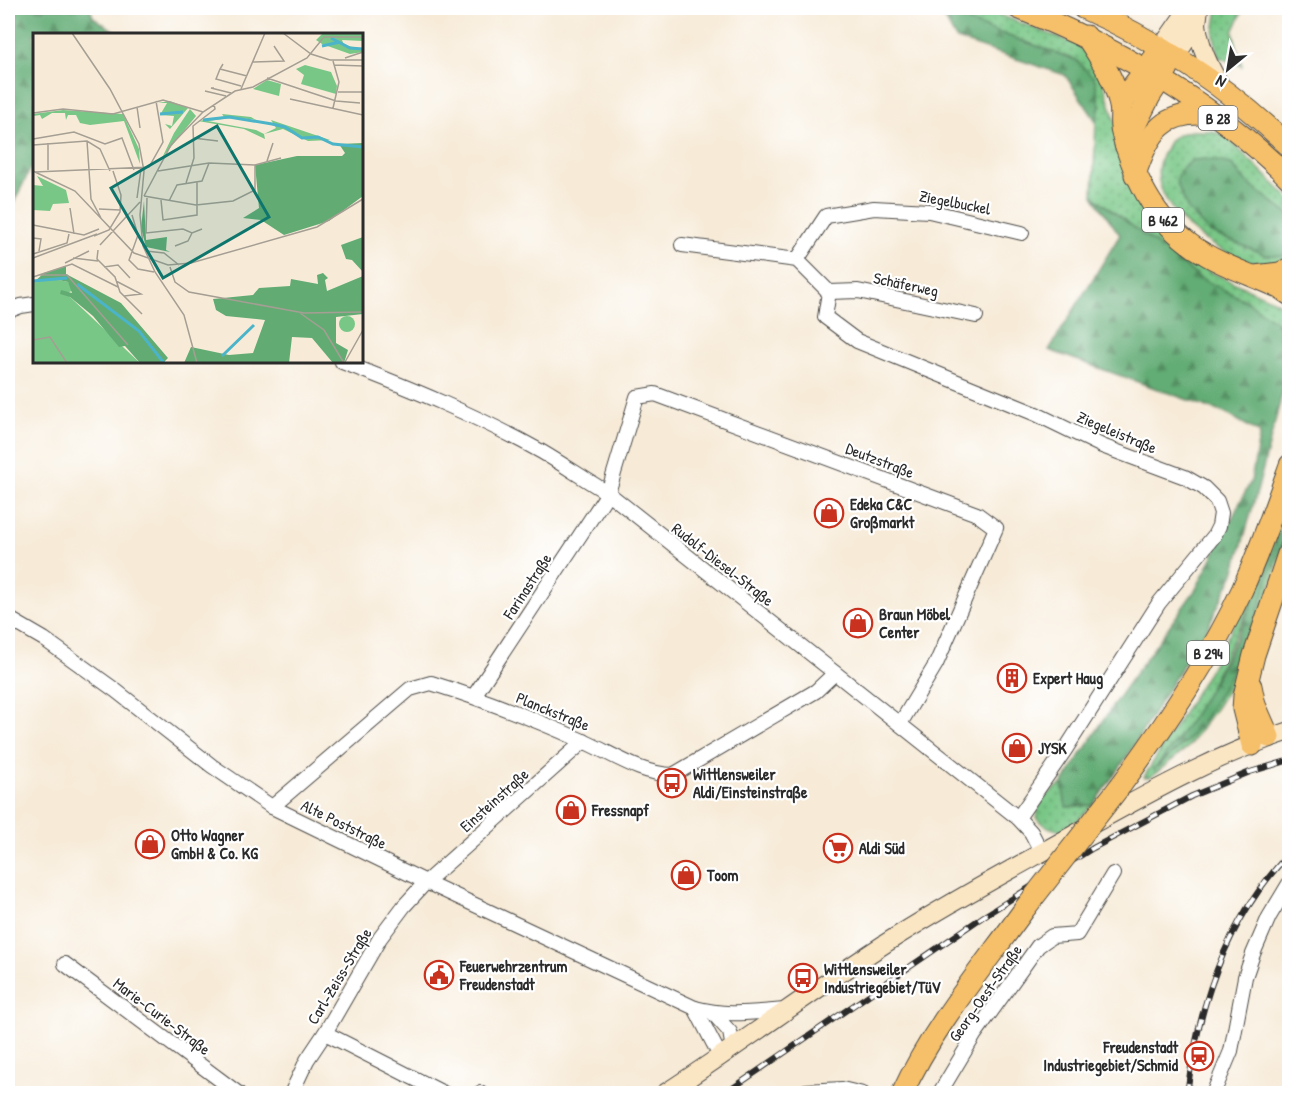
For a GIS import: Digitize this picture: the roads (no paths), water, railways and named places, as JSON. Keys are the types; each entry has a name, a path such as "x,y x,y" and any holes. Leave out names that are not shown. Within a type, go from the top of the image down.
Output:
{"main road":[{"name":"B 28","path":"1018,8 1086,36 1153,74 1243,136 1290,179"},
{"name":"B 28","path":"1083,8 1110,19 1168,53 1222,89 1290,147"},
{"path":"1086,36 1110,74 1121,107"},
{"path":"1125,145 1153,74 1168,53"},
{"path":"1121,107 1132,87 1153,74"},
{"name":"B 462","path":"1121,107 1120,126 1135,175 1146,197 1163,220 1204,254 1254,276"},
{"path":"1135,175 1150,138 1161,125 1192,112 1214,115"},
{"path":"1254,276 1280,273 1290,268"},
{"path":"1254,276 1290,295"},
{"name":"B 294","path":"905,1087 947,1017 1026,907 1121,785 1180,702 1241,591 1275,509 1290,465"},
{"path":"1270,738 1243,709 1244,696 1254,655 1290,548"}],"street":[{"path":"1168,53 1189,8"},
{"path":"1168,53 1198,16"},
{"path":"1198,16 1199,40 1206,61 1222,89"},
{"name":"Ziegelbuckel","path":"797,260 825,216 874,208 929,211 1022,233"},
{"path":"682,245 797,260 829,292"},
{"name":"Schäferweg","path":"829,292 858,291 976,316"},
{"name":"Ziegeleistraße","path":"829,292 825,317 857,341 1036,414 1102,446 1185,477 1204,488 1216,501 1221,513 1219,526 1214,536 1159,603 1018,818"},
{"path":"8,311 33,304"},
{"name":"Rudolf-Diesel-Straße","path":"345,363 424,394 484,422 542,452 608,494 1018,818 1031,832 1042,853"},
{"name":"Deutzstraße","path":"608,494 637,397 655,394 977,514 996,528 936,664 900,724"},
{"name":"Farinastraße","path":"474,696 608,494"},
{"name":"Alte Poststraße","path":"8,618 44,639 115,690 212,766 272,807 695,1008 741,1015 789,1010"},
{"name":"Planckstraße","path":"272,807 410,689 431,683 474,696 584,741 642,769 658,774 673,775 816,691 835,673"},
{"path":"664,1094 897,936 1164,784 1212,761 1270,738"},
{"name":"Einsteinstraße","path":"426,882 584,741"},
{"name":"Georg-Oest-Straße","path":"939,1094 975,1034 1038,946 1052,936 1077,934 1113,874"},
{"name":"Carl-Zeiss-Straße","path":"291,1094 307,1060 380,938 426,882"},
{"path":"1213,1094 1231,1051 1245,977 1252,954 1269,917 1290,882"},
{"name":"Marie-Curie-Straße","path":"65,964 239,1094"},
{"path":"695,1008 727,1053"},
{"path":"713,1012 730,1032 727,1053"},
{"path":"325,1033 445,1094"},
{"path":"800,1094 806,1091 842,1089 864,1094"}],"railway":[{"path":"724,1094 984,916 1093,848 1192,796 1250,772 1290,760"},
{"path":"1187,1094 1202,1014 1219,963 1243,915 1265,882 1290,852"}],"place":[{"name":"Edeka C&C Großmarkt","path":"829,513"},
{"name":"Braun Möbel Center","path":"858,623"},
{"name":"Expert Haug","path":"1012,678"},
{"name":"JYSK","path":"1017,748"},
{"name":"Wittlensweiler Aldi/Einsteinstraße","path":"672,783"},
{"name":"Fressnapf","path":"571,810"},
{"name":"Otto Wagner GmbH & Co. KG","path":"150,844"},
{"name":"Aldi Süd","path":"838,848"},
{"name":"Toom","path":"686,875"},
{"name":"Feuerwehrzentrum Freudenstadt","path":"439,975"},
{"name":"Wittlensweiler Industriegebiet/TüV","path":"803,978"},
{"name":"Freudenstadt Industriegebiet/Schmid","path":"1199,1056"}]}
